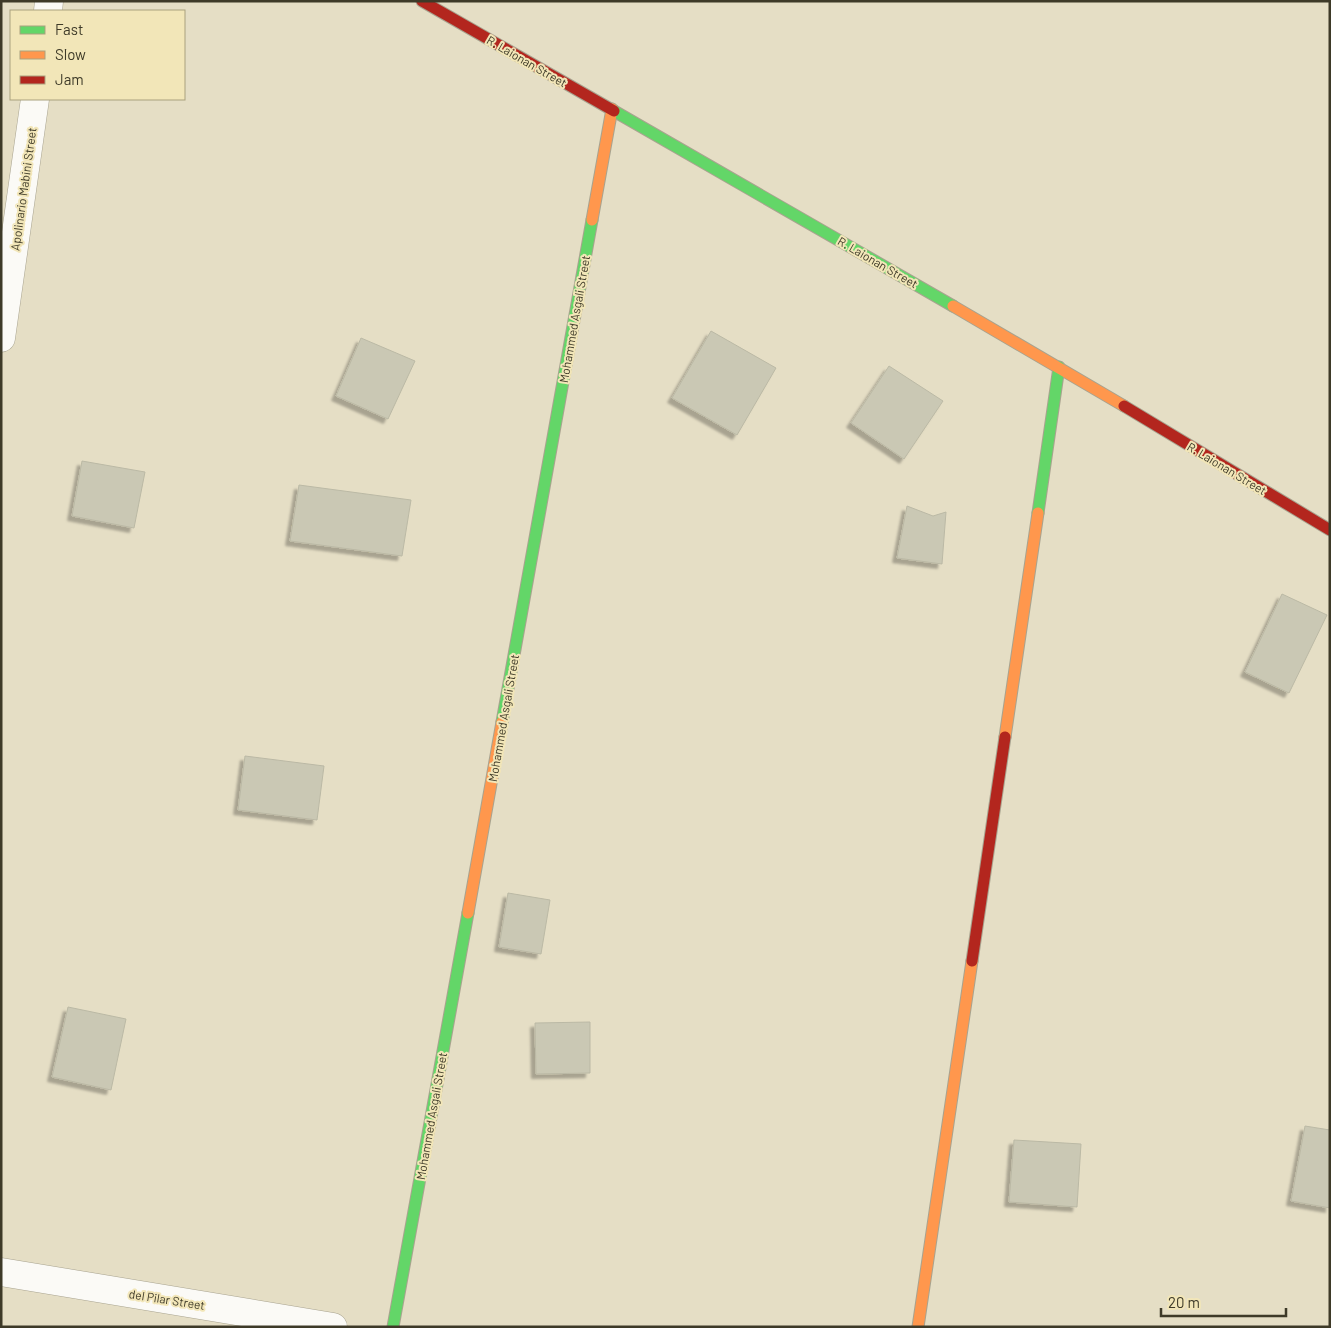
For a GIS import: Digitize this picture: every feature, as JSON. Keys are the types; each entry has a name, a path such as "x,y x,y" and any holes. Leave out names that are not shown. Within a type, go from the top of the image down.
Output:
{"street":[{"name":"R. Laionan Street","path":"422,1 1060,367 1330,530"},
{"name":"Apolinario Mabini Street","path":"1,338 35,100"},
{"name":"Mohammed Asgali Street","path":"394,1327 612,109"},
{"path":"918,1327 1060,367"},
{"name":"del Pilar Street","path":"1,1272 333,1327"}],"building":[{"path":"711,331 776,368 737,435 672,398"},
{"path":"361,338 415,361 388,419 336,396"},
{"path":"889,366 943,401 904,459 851,423"},
{"path":"82,461 145,472 134,528 72,516"},
{"path":"299,485 411,500 402,556 290,541"},
{"path":"907,506 933,516 946,512 942,564 897,558"},
{"path":"1282,594 1327,615 1289,693 1245,672"},
{"path":"245,756 324,766 317,820 238,810"},
{"path":"508,893 550,900 541,954 499,947"},
{"path":"68,1007 126,1019 111,1090 52,1077"},
{"path":"590,1022 590,1073 536,1074 535,1023"},
{"path":"1305,1126 1330,1130 1330,1208 1291,1201"},
{"path":"1014,1140 1081,1144 1077,1207 1009,1202"}],"traffic: fast":[{"path":"614,111 953,306"},
{"path":"502,722 592,220"},
{"path":"1038,513 1059,367"},
{"path":"393,1327 468,913"}],"traffic: slow":[{"path":"592,220 612,109"},
{"path":"953,306 1124,406"},
{"path":"1005,737 1038,513"},
{"path":"468,913 502,722"},
{"path":"918,1327 972,961"}],"traffic: jam":[{"path":"422,1 614,111"},
{"path":"1124,406 1330,530"},
{"path":"972,961 1005,737"}]}
